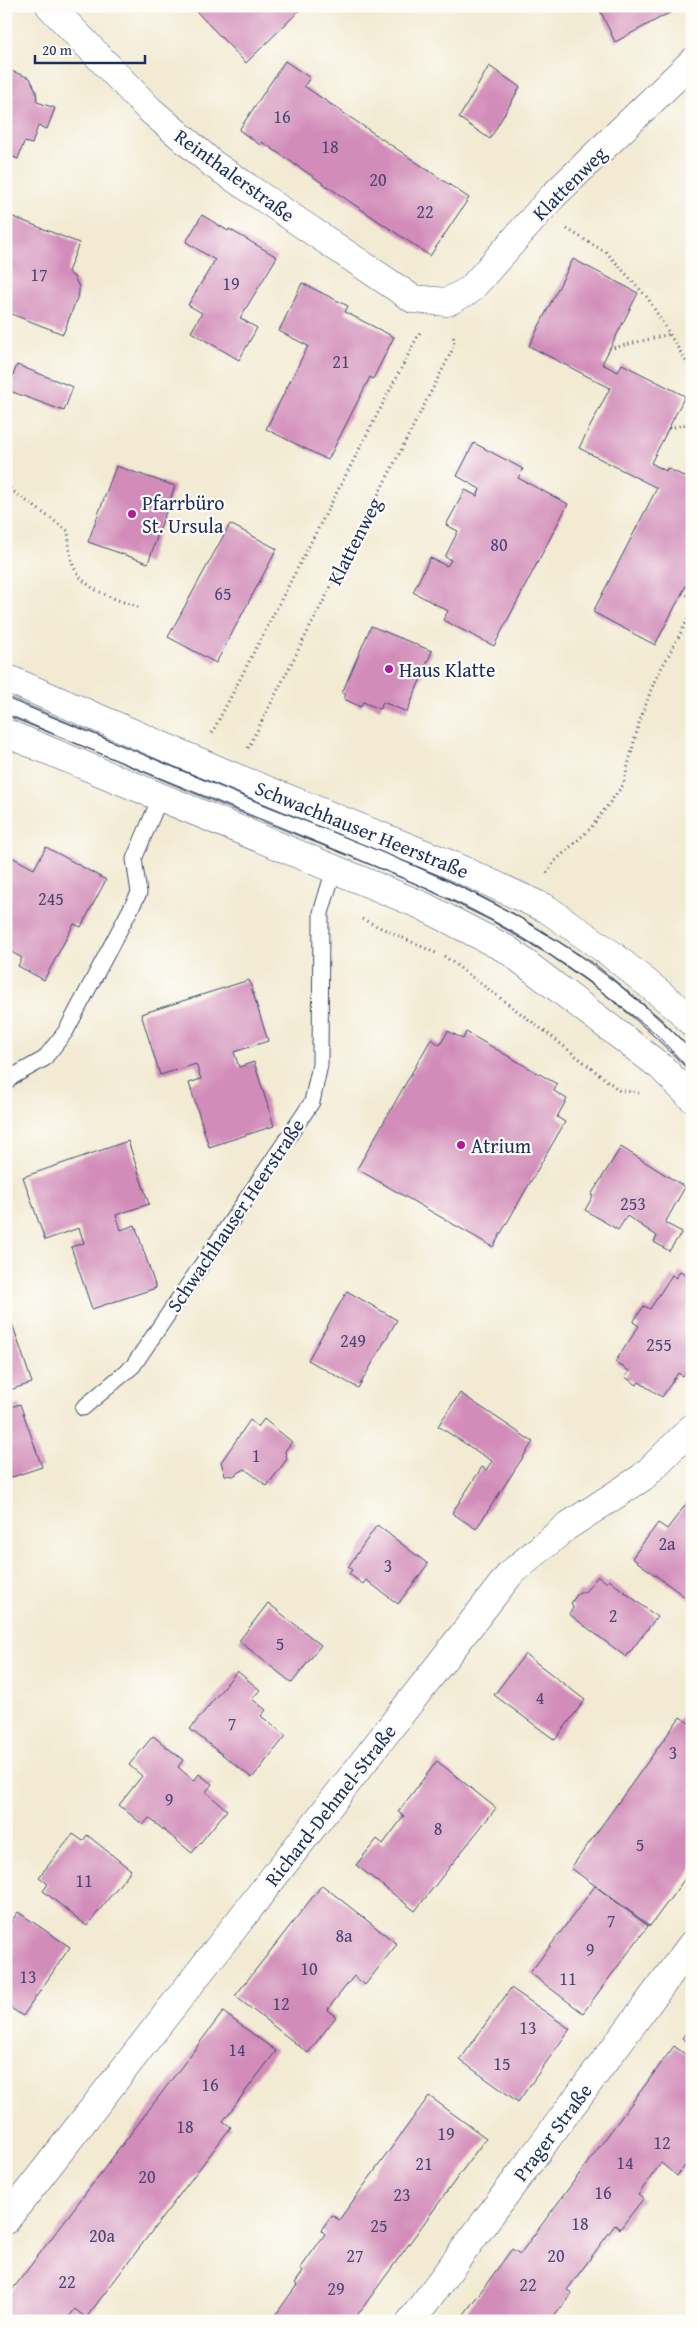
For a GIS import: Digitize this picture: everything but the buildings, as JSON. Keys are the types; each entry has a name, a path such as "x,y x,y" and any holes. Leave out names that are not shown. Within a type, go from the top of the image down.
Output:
{"street":[{"name":"Reinthalerstraße","path":"50,6 149,109 213,164 413,299 447,302"},
{"name":"Klattenweg","path":"447,302 470,290 539,212 692,62"},
{"name":"Schwachhauser Heerstraße","path":"6,678 232,776 447,863 547,909 611,954 679,1009 692,1023"},
{"path":"6,733 423,906 508,950 661,1068 692,1098"},
{"name":"Richard-Dehmel-Straße","path":"6,2220 510,1574 566,1526 643,1477 692,1428"},
{"name":"Prager Straße","path":"412,2321 692,1944"}],"lane":[{"path":"6,705 431,881 504,919 556,950 613,990 658,1026 692,1062"},
{"path":"6,1083 10,1078 44,1059 66,1031 139,893 134,859 160,798"},
{"name":"Schwachhauser Heerstraße","path":"82,1408 133,1366 312,1102 320,1065 321,913 334,869"}],"path":[{"path":"539,212 607,253 647,297 692,371"},
{"name":"Klattenweg","path":"198,760 420,331 447,302"},
{"name":"Klattenweg","path":"232,776 455,345 447,302"},
{"path":"609,349 670,334"},
{"path":"669,428 692,422"},
{"path":"6,486 68,531 72,562 80,578 95,590 140,608"},
{"path":"682,593 692,597"},
{"path":"531,902 556,861 590,829 624,785 638,723 654,682 692,612"},
{"path":"324,902 443,956 547,1033 619,1090 646,1094"}],"tram line":[{"path":"6,698 435,874 514,914 596,965 661,1019 692,1051"},
{"path":"6,715 341,852 421,886 490,920 551,956 605,994 654,1032 692,1072"}],"place":[{"name":"Pfarrbüro St. Ursula","path":"132,514"},
{"name":"Haus Klatte","path":"389,669"},
{"name":"Atrium","path":"461,1145"}]}
